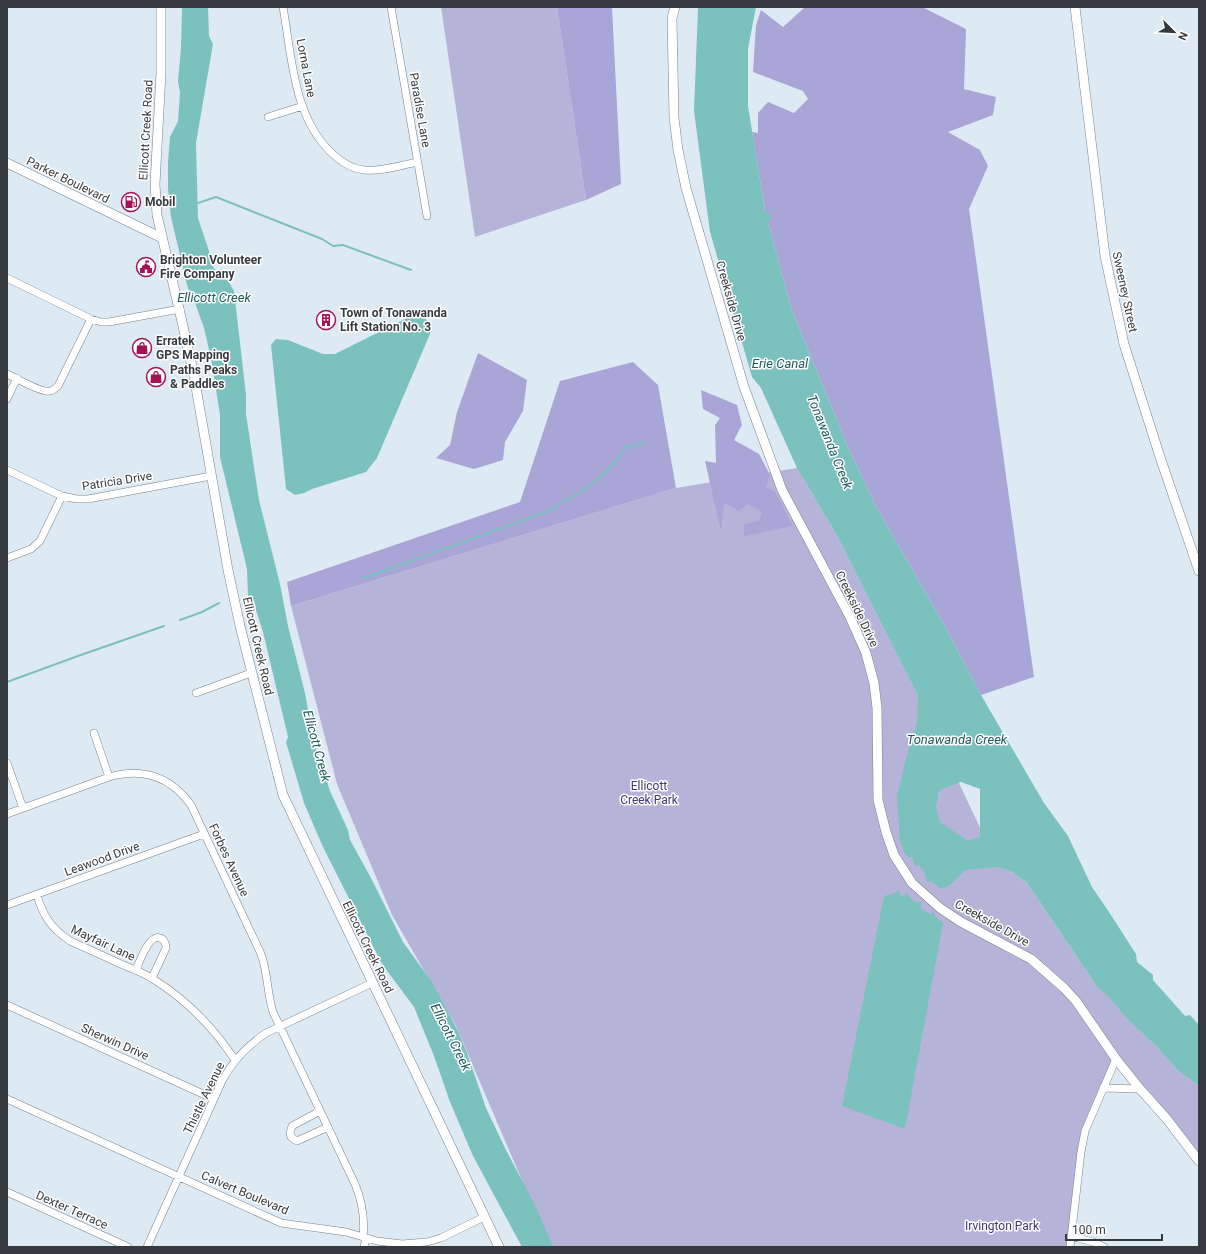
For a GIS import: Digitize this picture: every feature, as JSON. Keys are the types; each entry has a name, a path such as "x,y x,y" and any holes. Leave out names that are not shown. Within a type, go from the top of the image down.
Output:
{"street":[{"name":"Ellicott Creek Road","path":"161,7 161,73 154,184 157,215 180,309 194,376 229,577 251,673 283,795 499,1247"},
{"name":"Lorna Lane","path":"284,7 297,91 307,120 322,143 338,159 359,169 373,170 418,162"},
{"name":"Paradise Lane","path":"391,7 428,216"},
{"name":"Creekside Drive","path":"675,7 672,18 674,118 682,172 744,387 782,490 850,617 866,653 874,683 877,708 878,800 886,832 894,855 912,883 940,908 961,922 1031,959 1048,973 1076,1001 1116,1059 1166,1118 1199,1161"},
{"name":"Sweeney Street","path":"1075,7 1105,256 1124,344 1160,457 1199,571"},
{"path":"268,117 303,106"},
{"name":"Parker Boulevard","path":"7,163 162,238"},
{"path":"7,278 91,319 101,322 109,322 180,309"},
{"path":"7,374 42,390 46,391 55,389 58,386 91,319"},
{"path":"7,399 17,378"},
{"name":"Patricia Drive","path":"7,470 62,496 77,499 88,499 211,476"},
{"path":"7,558 31,549 40,541 62,496"},
{"path":"196,693 251,673"},
{"path":"94,733 110,777"},
{"path":"7,763 24,808"},
{"name":"Forbes Avenue","path":"7,814 110,777 126,773 147,774 164,780 186,798 191,805 261,954 266,973 269,1000 279,1026 355,1184 364,1219 364,1247"},
{"name":"Leawood Drive","path":"7,905 204,834"},
{"name":"Mayfair Lane","path":"37,895 45,917 53,928 61,935 70,941 152,978 171,991 195,1011 217,1034 235,1060"},
{"name":"Mayfair Lane","path":"136,970 149,942 157,937 161,938 164,941 166,948 152,978"},
{"name":"Thistle Avenue","path":"147,1247 214,1099 227,1072 235,1060 255,1040 279,1026 372,983"},
{"name":"Sherwin Drive","path":"7,1005 214,1099"},
{"path":"1070,1247 1081,1152 1085,1131 1116,1059"},
{"path":"1103,1088 1140,1089"},
{"name":"Calvert Boulevard","path":"7,1098 281,1223 346,1232 387,1243 402,1244 427,1242 440,1238 484,1217"},
{"path":"320,1110 292,1126 290,1133 291,1137 294,1140 299,1141 328,1127"},
{"name":"Dexter Terrace","path":"7,1192 128,1247"},
{"path":"1071,1236 1093,1242 1104,1247"}],"green space":[{"path":"441,7 557,7 586,200 475,237"},
{"name":"Ellicott Creek Park","path":"797,468 836,534 918,696 998,866 1011,871 1027,883 1098,988 1107,994 1128,1020 1158,1048 1177,1070 1199,1086 1199,1163 1116,1059 1085,1131 1070,1247 541,1247 532,1204 456,1026 392,915 337,784 291,606 676,488"}],"shaded area":[{"path":"557,7 612,7 621,184 586,200"},
{"path":"805,7 922,7 966,29 964,89 996,97 993,115 948,132 980,150 988,166 969,209 1034,677 981,695 947,630 875,505 847,445 791,308 765,211 752,132 758,133 758,113 768,102 794,113 808,99 803,91 753,72 756,25 761,10 783,27"},
{"path":"478,353 527,380 523,411 505,442 503,460 474,469 436,458 450,445 457,412"},
{"path":"633,362 658,385 676,488 291,606 287,582 520,502 560,381"},
{"path":"701,390 737,405 742,425 734,440 759,454 770,475 766,487 775,492 793,526 744,536 744,524 759,521 762,512 748,504 739,511 724,503 721,531 705,461 716,463 715,425 720,418 703,409"}],"water":[{"name":"Ellicott Creek","path":"182,7 208,7 209,36 213,44 196,143 198,218 211,257 211,264 219,275 226,278 234,291 246,395 246,414 259,500 305,693 314,742 330,791 348,830 350,840 403,942 432,982 458,1031 486,1108 537,1209 553,1247 522,1247 473,1156 450,1102 434,1056 414,1007 382,964 323,847 304,803 286,742 288,737 263,632 256,610 248,597 247,569 220,457 220,415 211,358 204,328 187,285 171,217 168,189 168,162 170,137 178,121 180,93 178,81 181,48"},
{"path":"698,7 756,7 748,49 748,106 765,211 772,216 768,222 791,308 847,445 875,505 947,630 981,695 1044,803 1068,836 1092,887 1136,954 1137,962 1153,975 1153,980 1185,1016 1190,1015 1199,1025 1199,1086 1177,1070 1158,1048 1128,1020 1107,995 1098,988 1027,883 1011,871 998,867 965,870 949,886 941,889 931,881 927,882 925,873 919,865 915,866 912,857 909,858 904,852 900,841 897,796 907,755 917,724 918,696 836,534 797,468 761,388 752,377 710,232 694,111","holes":["961,782 980,789 980,837 968,841 940,822 936,807 939,790"]},
{"path":"411,316 423,316 430,324 430,334 377,458 366,472 295,495 286,489 271,345 276,339 288,340 323,354 335,354"},
{"path":"899,890 900,895 904,896 907,893 909,897 917,903 921,902 921,909 930,914 934,912 935,916 943,923 905,1129 842,1106 884,896 895,893"}],"waterway":[{"path":"198,203 216,197 322,239 333,246 343,245 411,270"},
{"path":"364,578 549,511 594,483 616,462 626,446 645,443"},
{"path":"180,620 202,612 219,603"},
{"path":"7,682 164,626"}],"place":[{"name":"Mobil","path":"131,202"},
{"name":"Brighton Volunteer Fire Company","path":"146,267"},
{"name":"Town of Tonawanda Lift Station No. 3","path":"326,320"},
{"name":"Erratek GPS Mapping","path":"142,348"},
{"name":"Paths Peaks & Paddles","path":"156,377"}],"water label":[{"name":"Erie Canal","path":"780,363"},
{"name":"Tonawanda Creek","path":"830,442"},
{"name":"Tonawanda Creek","path":"957,739"}],"park label":[{"name":"Irvington Park","path":"1002,1226"}]}
